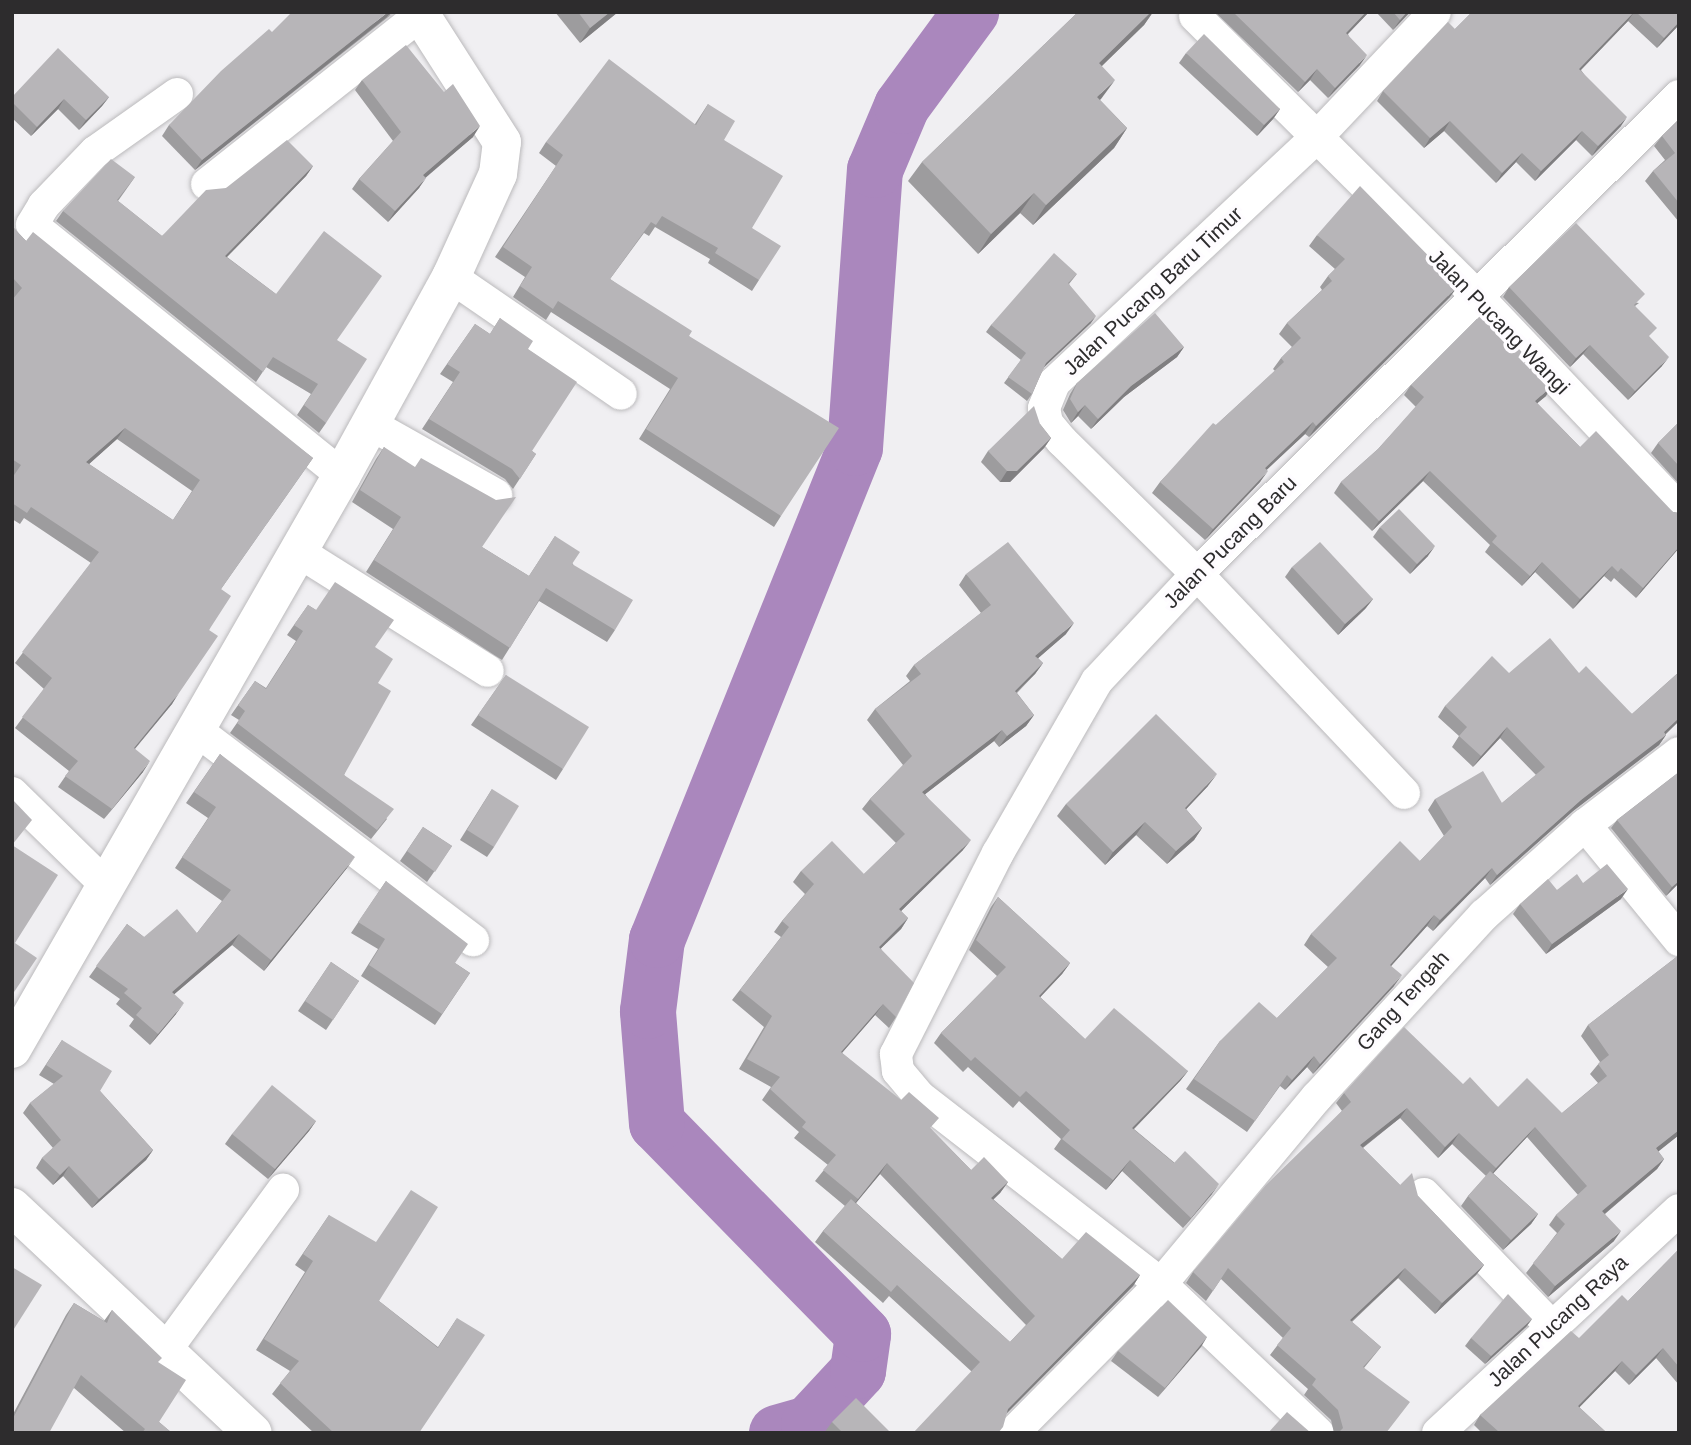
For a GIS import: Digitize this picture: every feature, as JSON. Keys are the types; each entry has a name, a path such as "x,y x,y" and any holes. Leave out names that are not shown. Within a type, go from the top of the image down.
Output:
{"main road":[{"path":"12,1049 370,424 451,276 504,151 502,142 421,13"},
{"path":"12,1207 253,1433"}],"street":[{"path":"1316,138 1435,12"},
{"path":"207,184 421,13"},
{"name":"Jalan Pucang Wangi","path":"1195,16 1478,297 1679,509"},
{"path":"177,94 95,152 44,205 22,217 342,475"},
{"name":"Jalan Pucang Baru","path":"1161,1284 919,1096 898,1070 896,1054 902,1036 1071,722 1121,654 1197,574 1679,96"},
{"name":"Jalan Pucang Baru Timur","path":"1197,574 1062,441 1046,422 1044,408 1054,383 1316,138"},
{"path":"451,276 621,394"},
{"path":"370,424 496,495"},
{"path":"299,552 488,671"},
{"path":"1197,574 1404,793"},
{"path":"196,730 472,940"},
{"name":"Gang Tengah","path":"1013,1433 1161,1284 1420,980 1484,915 1585,825 1679,753"},
{"path":"12,793 106,885"},
{"path":"1585,825 1679,940"},
{"path":"165,1351 282,1190"},
{"path":"1424,1194 1551,1326"},
{"name":"Jalan Pucang Raya","path":"1438,1433 1679,1210"},
{"path":"1161,1284 1318,1433"}],"building":[{"path":"292,12 388,12 202,160 169,125 221,71 269,29 272,32"},
{"path":"578,12 610,12 590,28"},
{"path":"1078,12 1151,12 1099,63 1115,80 1097,97 1127,128 1046,205 1034,193 991,234 922,162"},
{"path":"1233,12 1366,12 1346,33 1367,55 1335,88 1317,69 1305,82"},
{"path":"1393,12 1407,12 1400,20"},
{"path":"1472,12 1634,12 1579,69 1627,117 1598,146 1582,131 1541,171 1522,153 1502,173 1450,121 1430,138 1383,91 1448,22 1455,29"},
{"path":"1636,12 1679,12 1679,22 1664,38"},
{"path":"1204,34 1280,109 1264,125 1186,53"},
{"path":"406,45 444,92 453,84 480,126 423,175 426,178 395,211 359,179 401,132 362,80"},
{"path":"58,48 109,97 86,120 64,99 37,127 12,102 12,97"},
{"path":"609,59 696,125 708,104 735,121 724,140 783,176 752,228 781,246 759,280 715,253 718,248 662,216 656,225 651,222 610,279 692,331 689,336 839,428 781,516 646,429 678,378 558,301 553,309 520,286 532,267 503,247 563,155 546,142"},
{"path":"1679,120 1679,203 1653,171 1675,153 1662,136"},
{"path":"287,140 313,166 225,256 276,294 324,231 382,276 337,340 367,359 326,423 304,405 318,384 273,357 263,372 63,211 111,159 135,177 117,200 162,236 206,190 226,188"},
{"path":"1360,186 1458,286 1316,426 1313,422 1265,468 1268,471 1213,529 1160,482 1213,423 1216,425 1284,362 1281,358 1301,338 1287,323 1332,281 1328,276 1345,259 1317,235"},
{"path":"1576,223 1645,294 1634,305 1657,328 1649,336 1669,357 1635,391 1590,345 1576,358 1509,287"},
{"path":"12,226 26,241 33,232 313,458 221,589 231,596 209,630 218,636 179,693 134,748 150,761 112,809 65,776 78,761 22,717 52,678 22,652 99,552 31,507 27,513 12,503 12,478 21,465 12,459 12,300 22,288 12,277","holes":["125,428 200,480 173,520 86,462"]},
{"path":"1054,253 1077,274 1068,283 1096,316 1046,363 1032,394 1008,377 1026,353 991,325"},
{"path":"1484,312 1553,385 1535,401 1580,447 1596,431 1673,512 1679,513 1679,547 1643,588 1621,568 1618,572 1612,566 1580,599 1542,562 1530,576 1492,542 1497,536 1430,471 1379,521 1341,482 1378,449 1424,397 1411,385"},
{"path":"1155,313 1184,347 1131,386 1098,419 1085,405 1078,412 1070,399 1077,383"},
{"path":"500,318 533,341 528,349 577,382 532,451 536,454 520,479 512,469 429,419 460,372 447,364 475,324 490,334"},
{"path":"1034,406 1040,424 1051,438 1017,471 1007,471 988,451"},
{"path":"1679,422 1679,466 1658,443"},
{"path":"384,447 415,467 421,458 496,500 516,497 482,547 529,576 555,536 580,552 572,564 633,600 615,630 546,588 510,648 374,560 401,517 360,490"},
{"path":"1399,509 1435,546 1417,564 1380,527"},
{"path":"1008,542 1074,623 1035,656 1043,663 1015,691 1034,715 1007,736 1002,730 922,792 971,840 899,909 908,918 879,947 914,983 896,1017 883,1004 841,1052 901,1100 909,1092 939,1118 930,1128 971,1170 984,1157 1008,1182 991,1198 1062,1259 1086,1232 1140,1275 1008,1409 1003,1427 998,1433 913,1433 980,1362 897,1285 891,1292 823,1231 851,1199 1010,1342 1035,1316 887,1163 858,1199 823,1170 836,1155 802,1127 806,1122 770,1089 780,1077 747,1059 772,1016 740,990 789,927 782,921 814,884 801,871 832,841 864,874 905,834 870,799 912,756 875,709 921,674 914,665 991,605 966,574"},
{"path":"1320,542 1373,599 1345,624 1292,567"},
{"path":"335,582 394,620 375,647 393,659 378,683 391,691 344,775 394,809 377,830 237,723 245,711 238,705 255,681 266,689 303,631 294,625 308,605 316,610"},
{"path":"1550,638 1579,673 1586,666 1632,714 1679,672 1679,718 1664,732 1666,735 1581,800 1497,875 1492,868 1440,920 1434,915 1390,965 1402,975 1320,1064 1314,1056 1292,1080 1287,1075 1255,1121 1194,1079 1220,1041 1259,1002 1277,1018 1337,958 1311,934 1400,841 1420,861 1452,827 1435,799 1483,771 1502,803 1545,767 1507,727 1481,756 1459,736 1467,727 1445,706 1492,656 1509,673"},
{"path":"506,675 589,727 563,769 478,715"},
{"path":"1156,714 1217,774 1185,808 1202,828 1176,851 1145,822 1113,852 1066,804"},
{"path":"220,754 355,857 271,960 239,934 172,992 184,1003 158,1034 136,1015 142,1008 124,993 128,989 96,966 127,924 144,937 177,909 197,933 231,890 182,857 216,807 194,792"},
{"path":"1679,772 1679,881 1672,887 1617,820"},
{"path":"492,789 519,806 494,847 467,830"},
{"path":"12,799 32,820 12,845"},
{"path":"423,827 452,846 435,872 407,851"},
{"path":"12,845 58,875 15,943 37,958 12,995"},
{"path":"1607,864 1628,889 1552,944 1520,904 1548,879 1557,890 1577,874 1583,883"},
{"path":"386,881 468,944 455,963 470,973 442,1014 369,965 385,939 358,922"},
{"path":"998,897 1070,963 1039,996 1085,1039 1114,1008 1188,1071 1132,1128 1174,1163 1185,1151 1219,1184 1191,1218 1130,1160 1113,1180 1062,1139 1070,1130 1026,1091 1020,1097 975,1057 971,1061 941,1033 1006,967 976,940"},
{"path":"1679,955 1679,1130 1656,1148 1664,1159 1602,1211 1621,1231 1555,1286 1533,1263 1565,1224 1556,1215 1587,1186 1535,1127 1496,1168 1459,1133 1445,1147 1407,1108 1360,1145 1400,1185 1412,1173 1418,1196 1484,1265 1442,1303 1405,1268 1350,1320 1381,1347 1363,1367 1410,1402 1386,1433 1338,1433 1343,1428 1338,1410 1312,1385 1316,1379 1277,1345 1291,1328 1228,1268 1213,1291 1193,1272 1266,1185 1351,1102 1344,1093 1404,1027 1463,1084 1470,1077 1498,1107 1527,1078 1562,1113 1607,1076 1598,1064 1609,1055 1588,1025"},
{"path":"331,962 359,981 333,1020 305,1001"},
{"path":"62,1040 112,1071 100,1091 153,1150 99,1199 69,1166 60,1175 42,1158 61,1140 30,1103 63,1076 46,1065"},
{"path":"272,1085 316,1121 275,1169 232,1134"},
{"path":"1490,1171 1538,1214 1511,1240 1468,1196"},
{"path":"411,1190 438,1207 379,1301 438,1348 457,1318 485,1335 419,1433 334,1433 280,1383 299,1361 264,1339 313,1261 303,1254 329,1215 376,1242"},
{"path":"1679,1249 1679,1367 1663,1348 1636,1375 1622,1361 1578,1406 1607,1433 1498,1433 1480,1415 1571,1331 1579,1338 1622,1295 1628,1301"},
{"path":"12,1267 42,1285 12,1332"},
{"path":"1508,1294 1532,1319 1491,1356 1471,1338"},
{"path":"1168,1300 1207,1337 1165,1388 1118,1351"},
{"path":"74,1303 107,1323 112,1310 162,1358 158,1362 186,1380 159,1422 172,1433 142,1433 145,1429 81,1375 49,1433 12,1433 12,1420"},
{"path":"856,1398 891,1433 843,1433 832,1422"},
{"path":"1287,1412 1311,1433 1268,1433"}],"waterway":[{"path":"777,1433 809,1424 858,1371 863,1334 657,1124 648,1011 657,940 855,448 875,170 902,106 971,12"}]}
